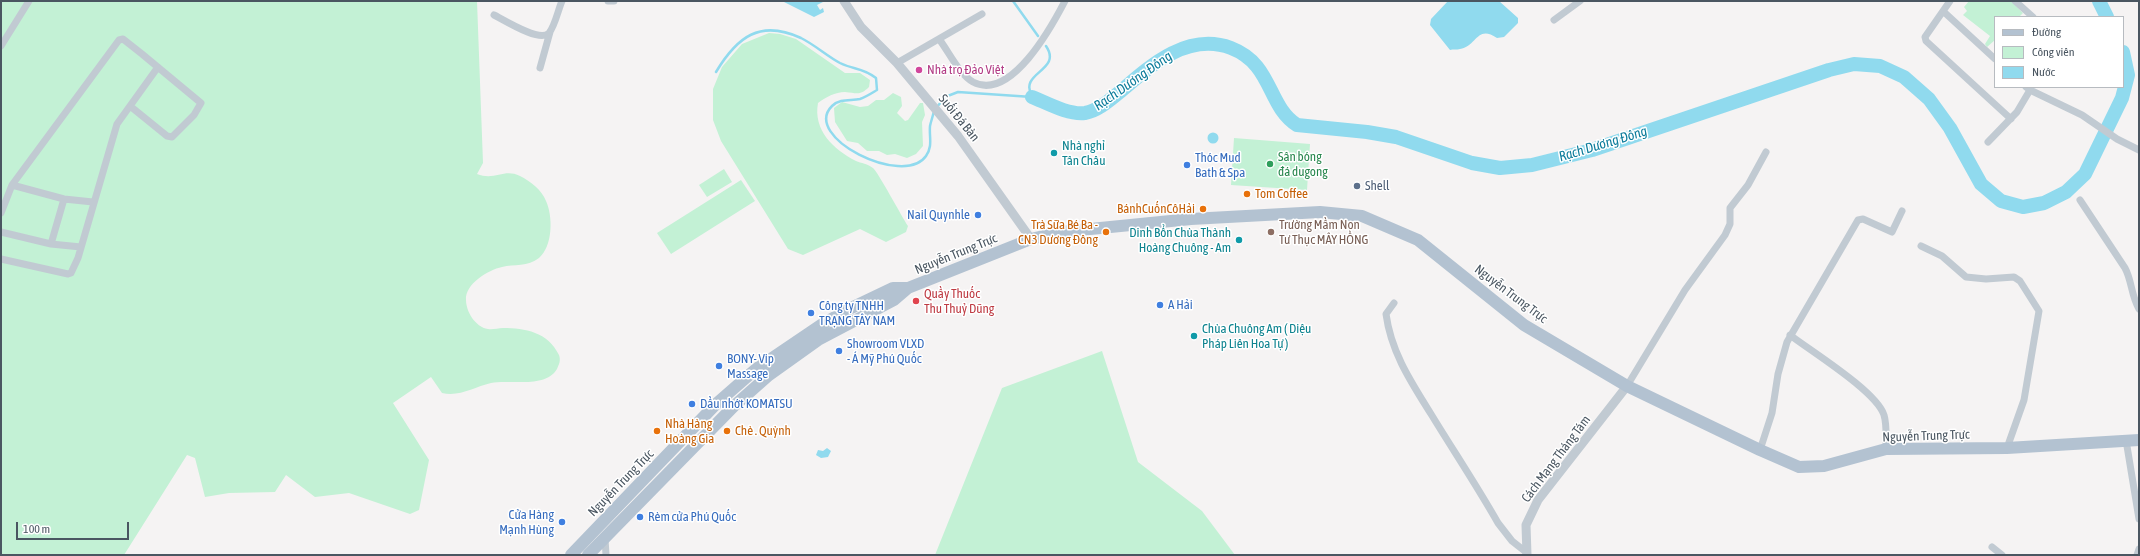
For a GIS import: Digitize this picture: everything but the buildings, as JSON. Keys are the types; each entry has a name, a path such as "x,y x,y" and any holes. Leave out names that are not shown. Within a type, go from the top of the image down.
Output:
{"main road":[{"name":"Nguyễn Trung Trực","path":"588,555 734,406 769,375 818,340 894,300 908,288 1031,239 1082,228 1191,219 1320,212 1362,216 1418,240 1524,325 1627,386 1760,450 1799,467 1810,468 1824,466 1886,449 2007,448 2139,440"},
{"name":"Nguyễn Trung Trực","path":"571,555 716,404 756,369 788,346 849,309 893,288 908,288"}],"street":[{"path":"1,46 29,1"},
{"path":"540,68 550,32 562,1"},
{"path":"608,1 614,1"},
{"name":"Suối Đá Bàn","path":"844,1 861,27 897,63 958,136 1031,239"},
{"path":"939,39 968,78 984,86 995,84 1018,70 1051,27 1066,1"},
{"path":"1554,20 1580,1"},
{"path":"1950,1 1944,12 1925,37 1926,42 2011,119"},
{"path":"2015,1 2032,16"},
{"path":"1944,12 1994,58"},
{"path":"897,63 982,14"},
{"path":"494,16 536,36 544,36 550,32"},
{"path":"1,213 12,185 118,40 123,40 200,101 199,107 176,135 172,137 167,136 130,106"},
{"path":"1,259 68,274 73,270 117,124 158,67"},
{"path":"1988,142 2017,112 2029,88 2082,115 2117,139 2139,150"},
{"path":"1627,386 1685,290 1725,236 1730,224 1730,208 1748,185 1766,152"},
{"path":"12,185 64,199 93,202"},
{"path":"51,244 64,199"},
{"path":"2080,200 2125,268 2130,279 2132,296 2139,309"},
{"path":"1760,450 1772,413 1782,353 1790,335 1858,220 1863,219 1892,232 1902,210"},
{"path":"1,232 51,244 81,247"},
{"path":"1920,246 1942,256 1966,277 1986,279 2014,276 2020,281 2039,311 2024,400 2007,448"},
{"path":"1394,303 1386,314 1392,343 1404,371 1498,523 1512,540 1527,553"},
{"path":"1790,335 1866,392 1879,406 1884,416 1886,449"},
{"name":"Cách Mạng Tháng Tám","path":"1527,553 1526,525 1538,500 1627,386"},
{"path":"2126,440 2139,519"},
{"path":"605,538 606,555"},
{"path":"1992,547 2002,555"},
{"path":"2137,555 2139,549"}],"green space":[{"path":"1,1 477,1 483,163 477,174 483,176 494,176 509,173 520,176 532,183 542,193 546,201 551,222 547,246 544,253 539,258 530,263 507,266 490,271 473,283 467,294 466,304 472,318 483,328 527,330 542,336 549,341 559,355 560,361 557,369 544,379 536,381 491,383 455,394 442,393 431,377 393,403 429,460 419,510 410,514 349,493 315,497 286,475 275,492 229,493 205,497 195,458 187,455 124,555 1,555"},
{"path":"1969,1 2011,1 2023,13 2020,16 1994,16 1994,41 1987,47 1985,44 1990,36 1963,15 1967,11 1964,7"},
{"path":"769,33 780,34 796,39 845,73 860,73 870,80 869,87 863,92 838,93 827,97 818,103 817,113 819,122 826,138 840,151 876,171 908,226 906,232 886,242 860,229 803,255 788,249 721,141 713,120 713,89 722,67 742,44"},
{"path":"893,93 901,97 902,106 897,113 905,121 908,120 920,103 923,103 925,115 922,122 923,146 916,154 907,158 895,154 887,155 879,151 867,151 858,143 847,141 835,122 834,108 842,102 860,107 868,106 876,100 884,100"},
{"name":"Sân bóng đá dugong","path":"1234,138 1310,144 1307,190 1231,185"},
{"path":"724,169 732,182 707,197 699,185"},
{"path":"741,180 755,201 671,254 657,233"},
{"path":"1102,351 1138,462 1202,511 1235,555 935,555 1002,388"}],"water":[{"path":"782,1 825,1 817,5 820,10 823,8 824,12 814,17"},
{"path":"1448,1 1499,1 1518,18 1518,23 1504,37 1497,38 1485,33 1477,37 1466,47 1450,50 1430,25 1431,19"},
{"path":"1211,133 1215,133 1217,134 1217,142 1211,143 1208,140 1208,136"},
{"path":"827,448 831,451 828,457 821,458 816,455 818,450 823,451"}],"waterway":[{"name":"Rạch Dương Đông","path":"1013,1 1038,36"},
{"name":"Rạch Dương Đông","path":"2099,1 2106,16"},
{"path":"716,72 732,49 741,41 762,31 773,30 801,38 840,63 871,74 876,78 877,90 860,99 835,103 826,118 831,131 842,144 859,155 878,162 898,166 914,164 926,156 929,149 930,126 934,111"},
{"name":"Rạch Dương Đông","path":"1032,97 1072,112 1090,112 1104,104 1145,71 1171,54 1200,44 1215,44 1231,48 1245,55 1255,64 1280,107 1287,117 1297,125 1367,132 1396,137 1472,163 1500,168 1532,165 1592,150 1829,70 1854,64 1880,66 1904,77 1929,99 1950,128 1981,184 2001,201 2023,207 2044,203 2066,192 2085,174 2122,98 2128,75 2124,57"},
{"name":"Rạch Dương Đông","path":"1032,96 1029,88 1031,82 1049,61 1050,54 1046,46"},
{"path":"937,107 945,97 958,92 1032,97"}],"place":[{"name":"Nhà trọ Đảo Việt","path":"919,70"},
{"name":"Nhà nghỉ Tân Châu","path":"1054,153"},
{"name":"Sân bóng đá dugong","path":"1270,164"},
{"name":"Thóc Mud Bath & Spa","path":"1187,165"},
{"name":"Shell","path":"1357,186"},
{"name":"Tom Coffee","path":"1247,194"},
{"name":"BánhCuốnCôHải","path":"1203,209"},
{"name":"Nail Quynhle","path":"978,215"},
{"name":"Trà Sữa Bé Ba - CN3 Dương Đông","path":"1106,232"},
{"name":"Trường Mầm Non Tư Thục MÂY HỒNG","path":"1271,232"},
{"name":"Dinh Bổn Chùa Thành Hoàng Chuông - Am","path":"1239,240"},
{"name":"Quầy Thuốc Thu Thuỷ Dũng","path":"916,301"},
{"name":"A Hải","path":"1160,305"},
{"name":"Công ty TNHH TRẠNG TÂY NAM","path":"811,313"},
{"name":"Chùa Chuông Am ( Diệu Pháp Liên Hoa Tự )","path":"1194,336"},
{"name":"Showroom VLXD - Á Mỹ Phú Quốc","path":"839,351"},
{"name":"BONY- Vip Massage","path":"719,366"},
{"name":"Dầu nhớt KOMATSU","path":"692,404"},
{"name":"Nhà Hàng Hoàng Gia","path":"657,431"},
{"name":"Chè . Quỳnh","path":"727,431"},
{"name":"Rèm cửa Phú Quốc","path":"640,517"},
{"name":"Cửa Hàng Mạnh Hùng","path":"562,522"}]}
